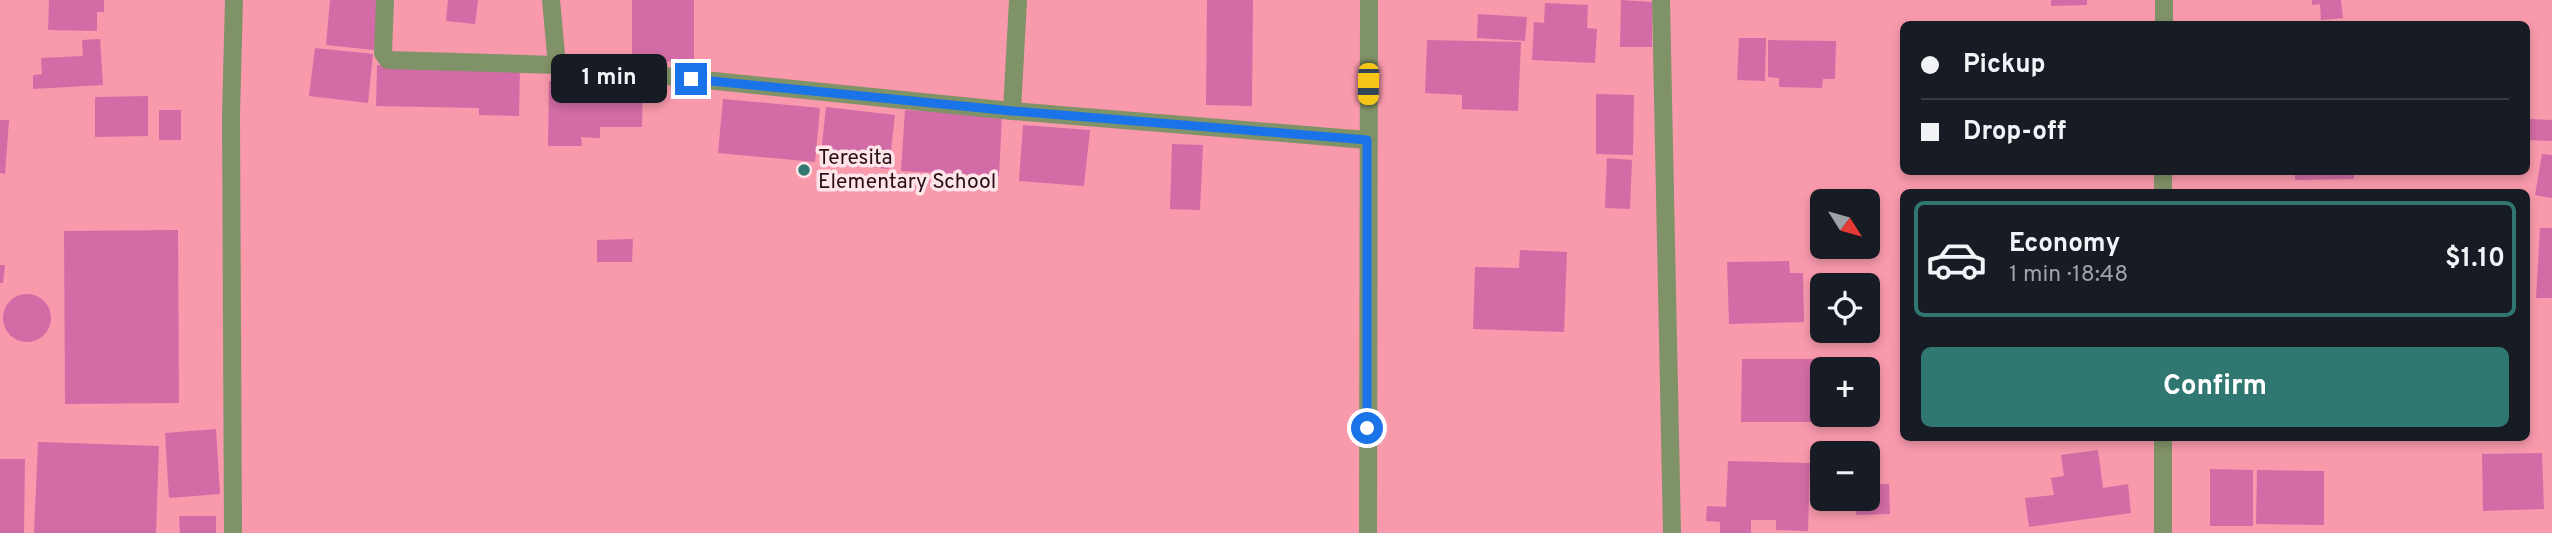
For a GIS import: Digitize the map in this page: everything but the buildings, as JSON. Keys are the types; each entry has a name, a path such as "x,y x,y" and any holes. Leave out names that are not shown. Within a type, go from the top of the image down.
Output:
{"street":[{"path":"233,533 231,115 234,0"},
{"path":"385,0 383,53 388,60 557,65 1012,111 1367,140"},
{"path":"551,0 557,65"},
{"path":"1012,111 1018,0"},
{"path":"1368,533 1369,0"},
{"path":"1661,0 1672,533"},
{"path":"2164,0 2164,21"},
{"path":"2163,441 2163,533"}],"shaded area":[{"path":"0,0 2552,0 2552,533 0,533"}],"place":[{"name":"Teresita Elementary School","path":"804,170"}],"route":[{"path":"691,79 1012,111 1367,140 1367,428"}]}
